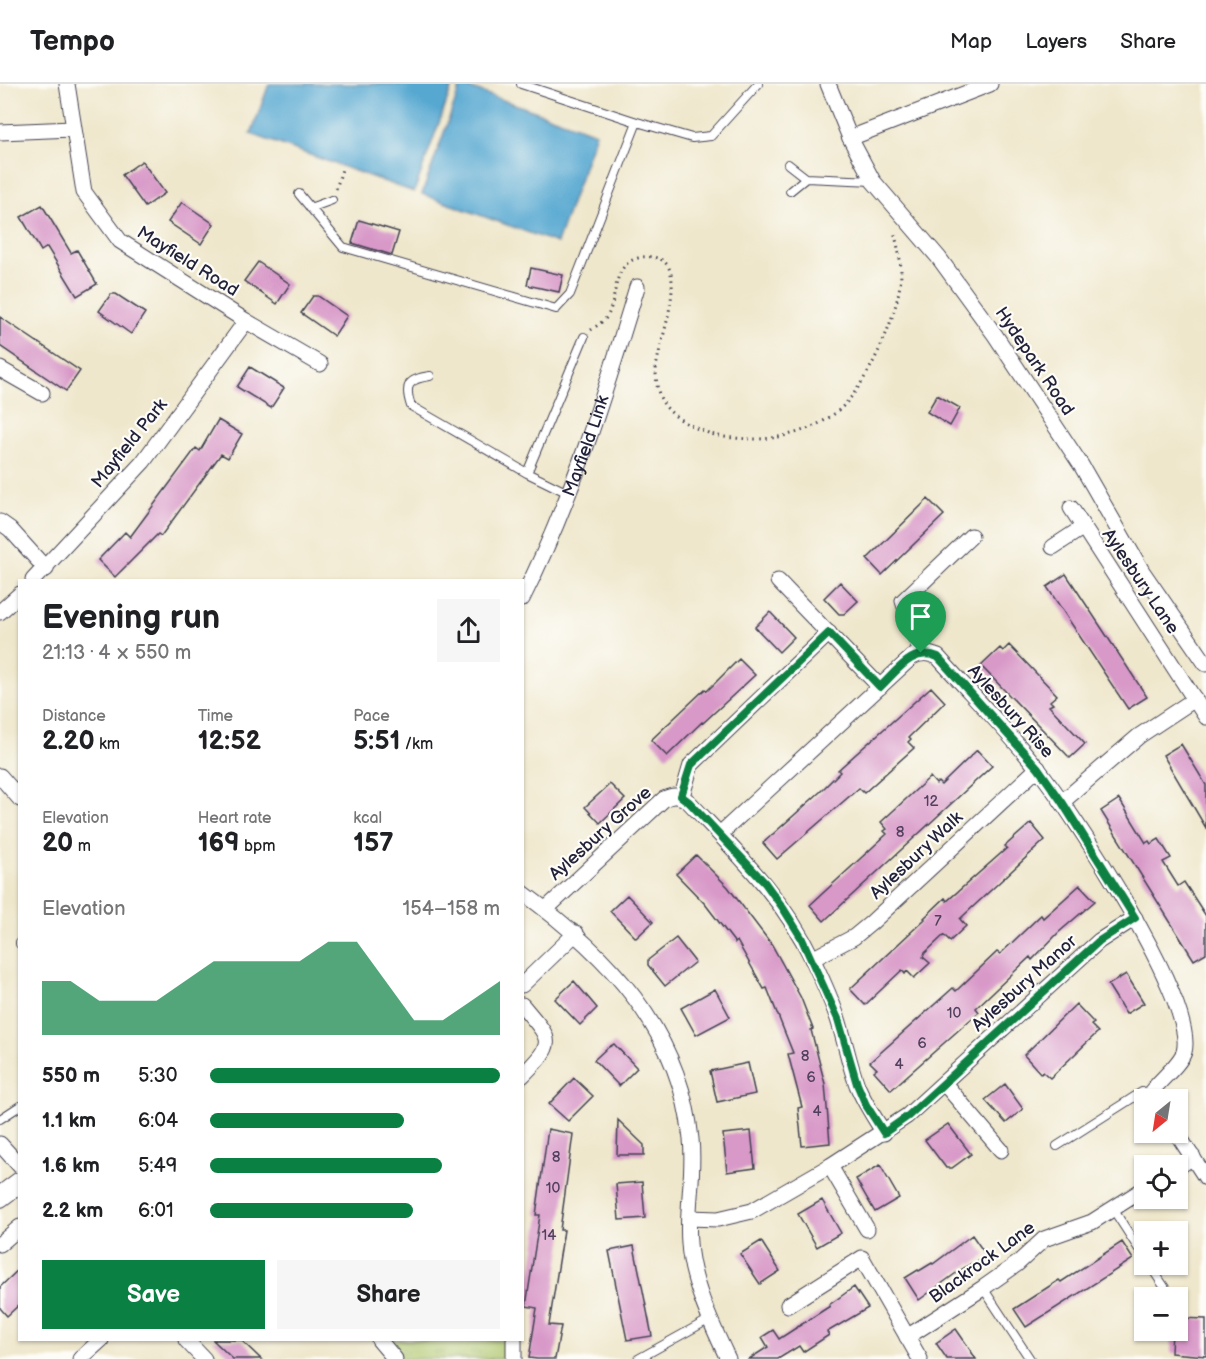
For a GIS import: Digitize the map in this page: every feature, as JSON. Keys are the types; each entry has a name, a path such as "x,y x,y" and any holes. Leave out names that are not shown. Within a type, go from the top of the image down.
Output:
{"street":[{"name":"Mayfield Road","path":"67,84 84,192 120,241 246,321 320,364"},
{"name":"Hydepark Road","path":"828,84 850,138 873,181 939,258 995,335 1081,465 1142,571 1206,664"},
{"path":"850,138 990,84"},
{"path":"0,132 73,129"},
{"name":"Mayfield Link","path":"524,595 590,437 637,287"},
{"name":"Mayfield Park","path":"34,579 46,569 143,462 246,321"},
{"path":"0,369 42,393"},
{"name":"Aylesbury Lane","path":"1071,508 1206,717"},
{"path":"0,522 10,529 46,569"},
{"name":"Aylesbury Lane","path":"1053,547 1082,528"},
{"path":"720,834 912,657 921,653 903,601 961,556 971,536"},
{"path":"778,581 880,687"},
{"path":"0,612 18,596"},
{"path":"681,796 691,765 829,633"},
{"name":"Aylesbury Rise","path":"921,653 938,657 1038,768 1062,802 1149,941 1178,1011 1185,1036 1184,1053 1158,1089"},
{"path":"1062,802 1139,736 1196,699"},
{"name":"Aylesbury Walk","path":"812,959 854,937 871,923 1038,768"},
{"path":"0,776 18,797"},
{"name":"Aylesbury Grove","path":"546,909 664,799 672,795 681,796 765,883 783,908 812,959 838,1019 857,1084 866,1105 884,1133"},
{"path":"524,892 576,933 603,960 648,1016 664,1042 682,1090 691,1139 688,1242 691,1264 728,1359"},
{"name":"Aylesbury Manor","path":"689,1218 718,1219 752,1211 884,1133 908,1116 1099,941 1135,918"},
{"path":"524,983 576,933"},
{"path":"524,1007 545,1032 548,1041 541,1058 524,1074"},
{"path":"944,1083 1001,1150"},
{"path":"1183,1143 1206,1178"},
{"path":"0,1144 18,1164"},
{"path":"1188,1160 1193,1157"},
{"path":"830,1166 867,1229"},
{"path":"0,1197 18,1184"},
{"name":"Blackrock Lane","path":"907,1337 1017,1264 1044,1239 1092,1222 1134,1195"},
{"path":"0,1244 18,1229"},
{"path":"788,1305 862,1258 920,1359"},
{"path":"80,1359 100,1341"},
{"path":"187,1341 204,1359"},
{"path":"380,1341 395,1359"},
{"path":"514,1341 514,1359"}],"lane":[{"path":"521,84 637,123 692,138 711,136 758,84"},
{"path":"299,194 343,247 556,309 570,294 637,123"},
{"path":"788,164 806,178 873,181"},
{"path":"790,191 806,178"},
{"path":"310,208 332,200"},
{"path":"527,473 584,337"},
{"path":"430,376 416,378 409,383 407,390 411,406 527,473 568,493"},
{"path":"1057,1146 1134,1097"},
{"path":"0,1119 18,1107"},
{"path":"1113,1209 1134,1242"},
{"path":"983,1288 1030,1359"},
{"path":"638,1359 711,1318"}],"path":[{"path":"332,200 343,166"},
{"path":"584,337 607,316 623,267 643,256 658,258 666,263 671,272 672,287 656,368 657,384 662,401 670,411 708,434 766,440 795,433 820,422 839,410 859,385 878,350 894,313 900,289 901,270 893,224 900,214"}],"green space":[{"path":"385,1341 505,1341 507,1359 401,1359"}],"water":[{"path":"269,84 453,84 414,192 251,134"},
{"path":"461,85 596,133 557,243 422,194"}],"building":[{"path":"142,161 165,193 145,207 122,175"},
{"path":"182,202 214,224 201,244 168,222"},
{"path":"42,205 71,253 77,250 97,284 77,296 47,247 41,251 21,217"},
{"path":"359,220 399,232 392,255 352,243"},
{"path":"258,262 290,284 277,304 244,281"},
{"path":"531,268 563,275 559,292 527,285"},
{"path":"111,294 116,294 145,313 131,334 99,311"},
{"path":"313,296 318,296 347,316 334,336 301,313"},
{"path":"0,317 80,371 66,391 0,346"},
{"path":"250,367 284,388 271,408 237,387"},
{"path":"937,395 960,408 950,426 927,412"},
{"path":"218,420 242,434 228,458 221,454 161,536 158,534 115,577 98,560 125,532 130,537 196,448 200,451"},
{"path":"928,499 944,515 882,575 867,559"},
{"path":"1066,574 1147,697 1128,709 1047,587"},
{"path":"840,582 858,601 844,614 839,614 824,598"},
{"path":"770,612 794,637 779,652 755,627"},
{"path":"1009,645 1057,695 1050,701 1053,704 1049,706 1085,744 1070,758 981,666 1000,648 1003,651"},
{"path":"739,659 755,675 667,756 651,740 705,689 707,691"},
{"path":"931,687 945,702 909,737 911,739 908,742 914,748 864,793 859,788 777,859 763,843 820,792 840,772 838,770"},
{"path":"1181,744 1206,785 1206,828 1163,755"},
{"path":"977,750 992,766 824,921 810,905 887,834 884,831 887,829 881,822 930,777 936,784 938,782 941,785"},
{"path":"610,784 625,799 600,823 585,807"},
{"path":"1119,799 1146,843 1149,841 1151,844 1159,839 1171,858 1163,862 1178,886 1184,882 1206,916 1206,953 1194,960 1101,811"},
{"path":"1031,823 1045,840 960,919 966,926 950,941 944,935 925,953 923,957 930,963 914,978 907,971 905,974 902,970 865,1005 850,989 945,898 947,901 1007,848 1005,846"},
{"path":"696,855 728,887 772,945 801,998 813,1029 811,1030 825,1084 830,1143 802,1146 798,1108 802,1107 788,1054 793,1053 767,988 764,989 737,941 735,943 705,904 676,874"},
{"path":"1080,885 1095,901 1058,933 1032,960 1030,957 976,1008 979,1012 891,1090 874,1071 877,1069 870,1062 953,988 956,991 997,952 1000,954 1041,915 1043,918"},
{"path":"627,895 653,922 636,938 610,911"},
{"path":"676,938 695,962 665,986 648,965 648,960"},
{"path":"1126,974 1144,1003 1126,1014 1108,985"},
{"path":"574,981 597,1008 580,1025 555,999"},
{"path":"715,989 730,1017 696,1035 681,1008"},
{"path":"1076,1004 1094,1023 1091,1025 1098,1032 1050,1078 1043,1072 1041,1074 1024,1055"},
{"path":"614,1044 637,1068 619,1086 594,1060"},
{"path":"748,1063 755,1094 717,1102 710,1071"},
{"path":"574,1078 593,1096 568,1121 549,1104"},
{"path":"1005,1084 1023,1109 1006,1123 985,1100"},
{"path":"618,1120 644,1145 644,1155 617,1155"},
{"path":"948,1124 971,1154 952,1168 946,1168 925,1140"},
{"path":"548,1129 573,1134 560,1230 564,1230 549,1325 561,1326 555,1359 537,1359 529,1358 537,1308 526,1306 540,1215 536,1215"},
{"path":"751,1131 755,1168 727,1172 723,1134"},
{"path":"880,1165 899,1198 875,1212 856,1179"},
{"path":"642,1182 645,1218 619,1220 616,1184"},
{"path":"822,1200 841,1233 817,1247 798,1214"},
{"path":"972,1235 986,1255 919,1300 905,1278 933,1264"},
{"path":"761,1241 780,1271 760,1284 740,1254"},
{"path":"1122,1242 1133,1259 1026,1327 1014,1309 1059,1280 1061,1282"},
{"path":"634,1246 652,1336 627,1340 609,1251"},
{"path":"18,1270 18,1306 7,1316 0,1308 0,1287"},
{"path":"854,1287 868,1308 827,1332 829,1335 803,1352 799,1346 778,1359 749,1359 768,1347 762,1337 773,1330 779,1339 830,1306"},
{"path":"1188,1318 1206,1319 1206,1356 1171,1353 1172,1341 1188,1341"},
{"path":"956,1329 976,1359 947,1359 936,1343"},
{"path":"214,1341 242,1341 261,1359 233,1359"}],"route":[{"path":"829,633 880,687 912,657 921,653 938,657 1038,768 1135,918 1099,941 908,1116 884,1133 866,1105 857,1084 838,1019 801,937 765,883 681,796 691,765 829,633"}]}
